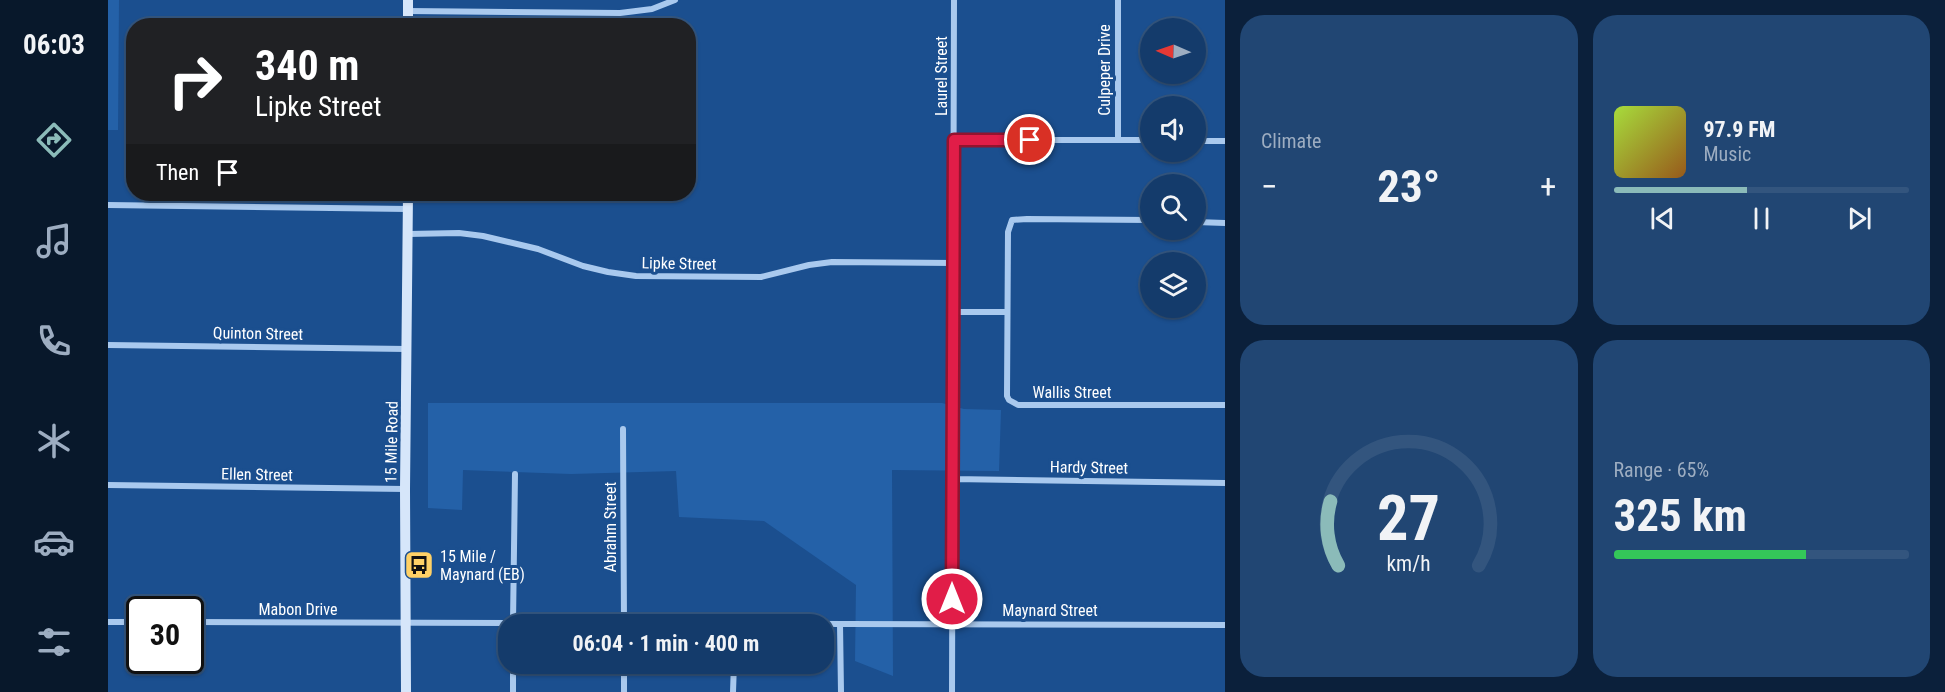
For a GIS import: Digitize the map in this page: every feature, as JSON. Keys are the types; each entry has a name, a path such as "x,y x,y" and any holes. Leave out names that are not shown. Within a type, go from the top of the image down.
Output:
{"main road":[{"name":"15 Mile Road","path":"406,692 405,489 408,201"}],"street":[{"path":"408,5 620,13 652,9 675,0"},
{"name":"Laurel Street","path":"952,692 954,0"},
{"name":"Culpeper Drive","path":"1118,0 1118,140"},
{"path":"954,140 1140,140"},
{"path":"1206,141 1225,141"},
{"path":"108,205 408,209"},
{"name":"Wallis Street","path":"1140,220 1012,220 1008,232 1006,396 1013,404 1225,405"},
{"path":"1206,222 1225,223"},
{"name":"Lipke Street","path":"408,234 459,233 483,236 538,249 583,266 636,276 761,277 809,265 832,262 954,263"},
{"path":"953,312 1006,312"},
{"name":"Quinton Street","path":"108,345 408,349"},
{"name":"Abrahm Street","path":"623,429 624,614"},
{"path":"513,614 515,474"},
{"name":"Hardy Street","path":"953,479 1225,483"},
{"name":"Ellen Street","path":"108,485 405,489"},
{"path":"108,622 126,622"},
{"name":"Mabon Drive","path":"204,622 406,622"},
{"name":"Maynard Street","path":"406,622 498,623"},
{"name":"Maynard Street","path":"834,624 1225,625"},
{"path":"840,624 840,692"},
{"path":"513,674 513,692"},
{"path":"624,674 624,692"},
{"path":"733,692 734,674"}],"shaded area":[{"path":"108,0 119,0 118,130 108,130"},
{"path":"428,403 942,403 964,409 1001,410 999,471 892,470 893,676 855,661 856,585 764,521 679,517 676,471 571,474 463,470 462,510 428,508"}],"place":[{"name":"15 Mile / Maynard (EB)","path":"419,565"}],"route":[{"path":"952,599 954,140 1030,140"}]}
